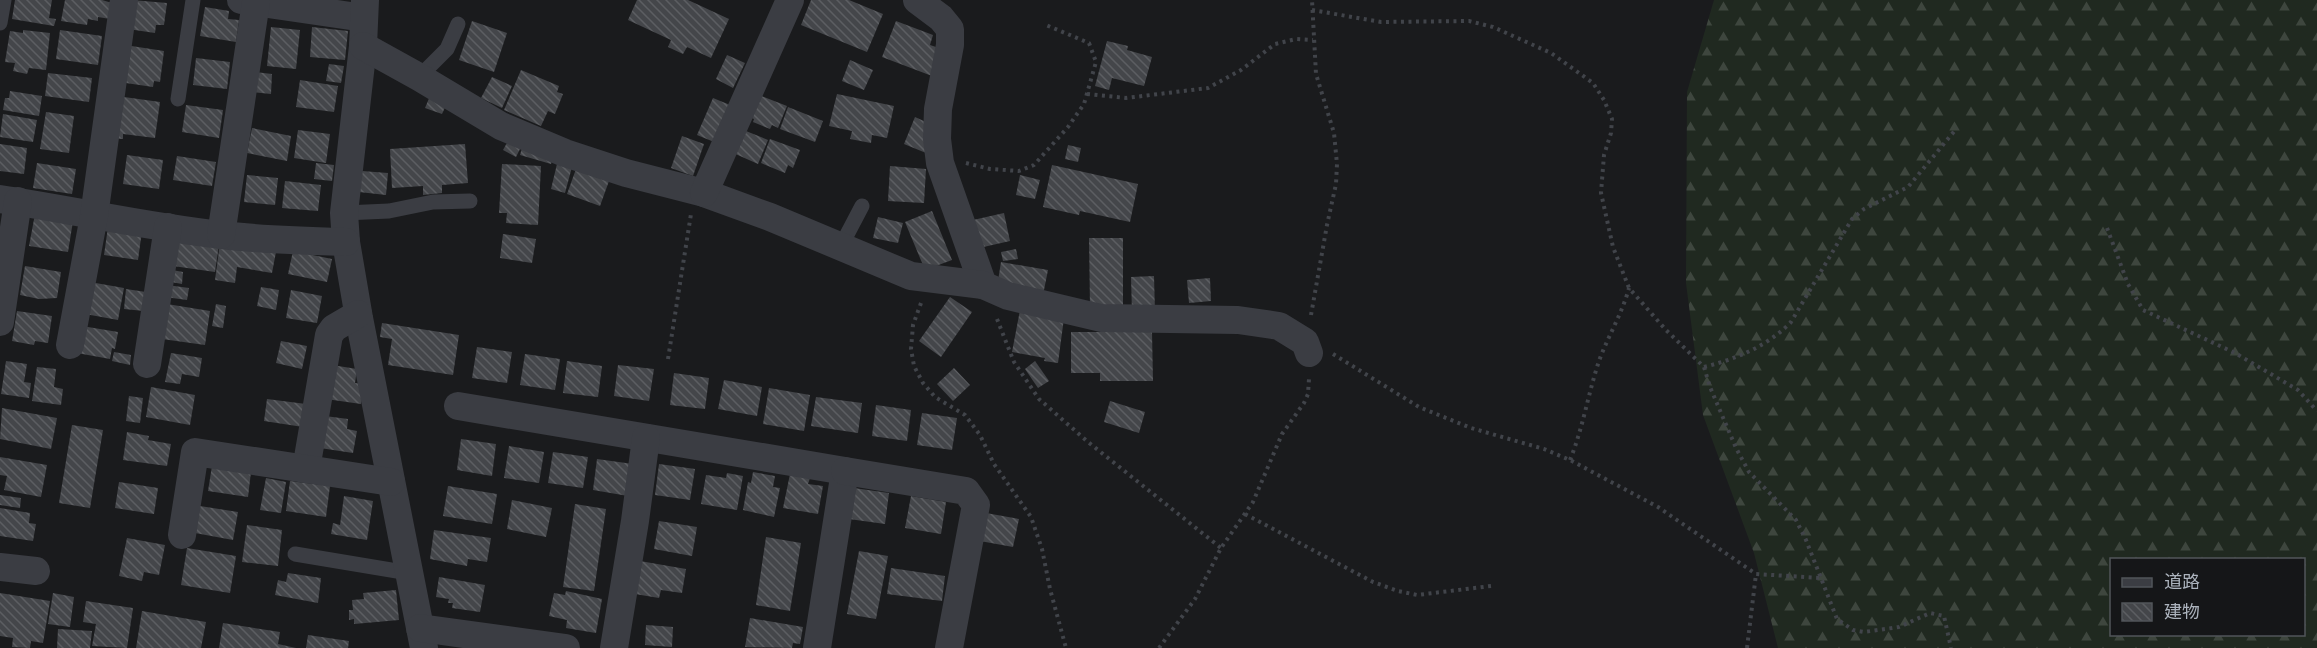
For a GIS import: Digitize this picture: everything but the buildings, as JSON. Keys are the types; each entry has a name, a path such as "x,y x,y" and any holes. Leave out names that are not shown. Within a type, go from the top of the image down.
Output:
{"street":[{"path":"70,345 94,216 124,0"},
{"path":"699,192 790,0"},
{"path":"918,0 941,18 950,29 950,45 938,109 939,156 964,235 983,285"},
{"path":"221,235 248,1 364,9 363,46 344,213 346,242 422,638 566,648"},
{"path":"363,46 501,126 564,153 626,173 699,192 770,217 912,276 983,285 1019,299 1101,318 1238,320 1279,326 1307,348"},
{"path":"0,322 9,200 94,216 221,235 273,240 346,242"},
{"path":"147,364 168,227"},
{"path":"306,469 329,335 334,328 358,314"},
{"path":"458,406 966,491 976,505 950,648"},
{"path":"614,648 646,438"},
{"path":"182,535 195,452 391,482"},
{"path":"817,648 845,471"},
{"path":"0,567 36,571"}],"lane":[{"path":"0,23 3,0"},
{"path":"178,99 194,0"},
{"path":"419,77 447,49 458,24"},
{"path":"344,213 389,212 433,202 470,201"},
{"path":"841,246 862,206"},
{"path":"295,554 409,573"}],"path":[{"path":"1159,648 1195,599 1221,548 1253,502 1282,434 1304,404 1308,394 1307,348 1326,225 1336,184 1337,164 1334,133 1316,74 1312,0"},
{"path":"1312,10 1382,22 1469,21 1493,27 1551,53 1593,83 1604,100 1611,119 1611,133 1604,155 1601,193 1613,247 1629,288 1666,330 1704,367 1736,448 1749,472 1796,520 1837,619 1853,630 1864,632 1899,627 1930,613 1944,616 1951,648"},
{"path":"939,156 990,169 1018,171 1035,165 1068,127 1084,104 1096,62 1089,44 1046,25"},
{"path":"1087,94 1126,98 1208,88 1240,70 1275,44 1296,39 1313,40"},
{"path":"1704,367 1733,360 1779,335 1791,322 1852,219 1864,209 1908,187 1957,128"},
{"path":"668,358 699,192"},
{"path":"2107,228 2128,284 2143,310 2235,352 2298,390 2317,411"},
{"path":"929,279 913,325 911,349 914,366 923,383 935,398 965,415 980,435 994,464 1031,516 1042,549 1066,648"},
{"path":"983,285 1014,362 1039,399 1088,442 1221,548"},
{"path":"1570,460 1578,441 1600,358 1623,312 1629,288"},
{"path":"1307,348 1341,357 1419,407 1471,428 1544,449 1570,460 1658,507 1756,574 1821,578"},
{"path":"1245,514 1372,582 1398,591 1417,595 1491,586"},
{"path":"1747,648 1756,574"}],"green space":[{"path":"1714,0 2317,0 2317,648 1778,648 1754,553 1703,415 1686,283 1687,92"}]}
